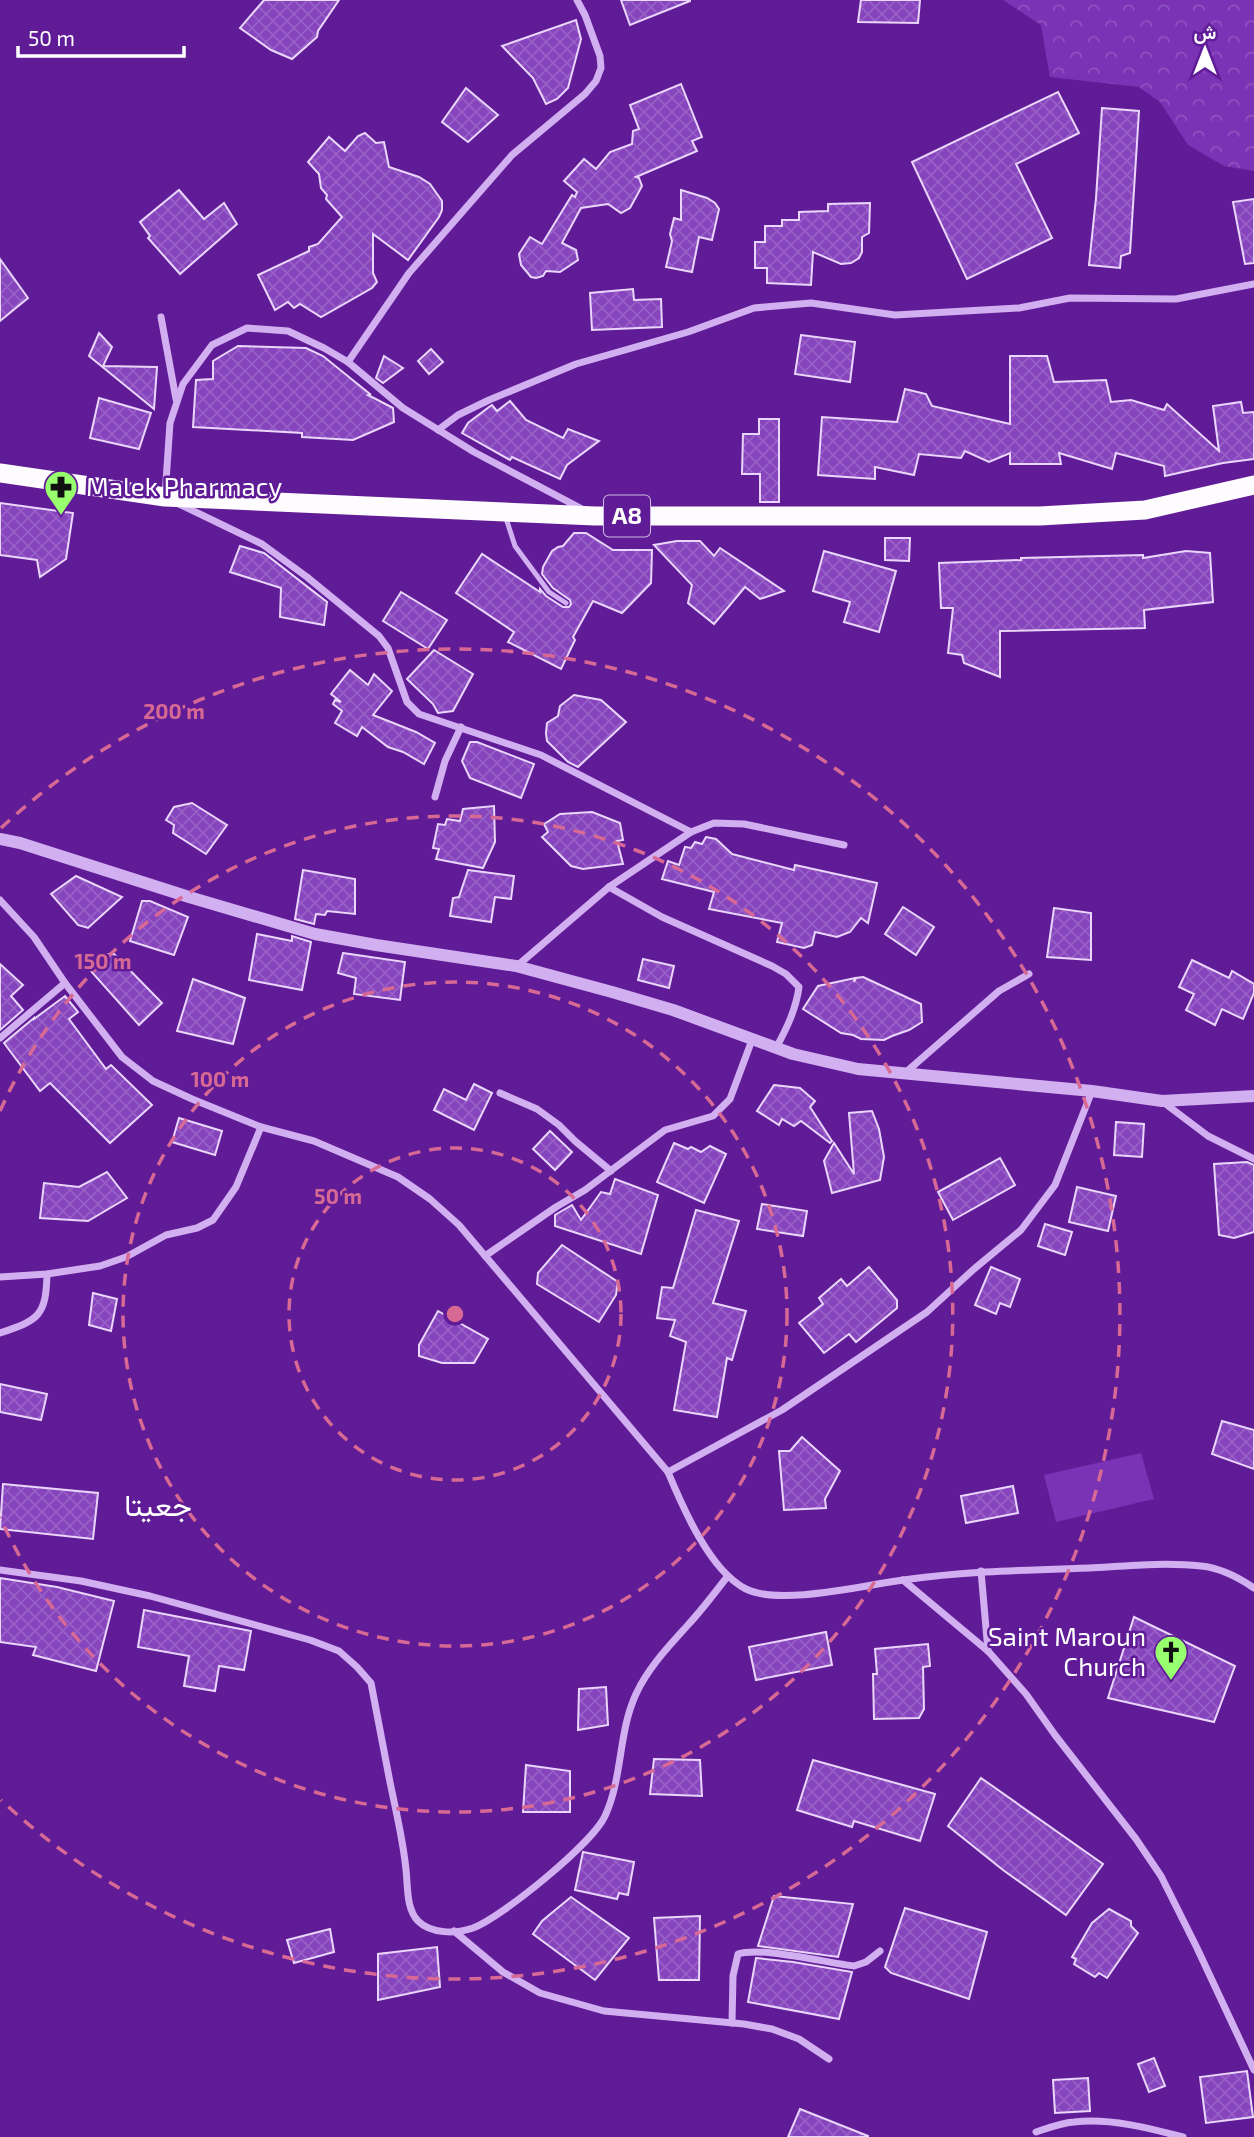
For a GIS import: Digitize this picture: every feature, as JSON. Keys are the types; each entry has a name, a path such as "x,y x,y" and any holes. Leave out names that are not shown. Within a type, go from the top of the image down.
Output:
{"highway":[{"name":"A8","path":"0,473 165,498 595,516 1040,516 1145,510 1254,485"}],"street":[{"path":"348,362 409,273 512,155 585,94 596,81 601,68 600,56 577,0"},
{"path":"438,430 458,415 489,400 576,364 688,332 754,308 811,303 895,315 1019,308 1070,298 1176,299 1254,284"},
{"path":"160,317 177,400"},
{"path":"595,516 474,452 403,408 348,362 288,331 247,328 212,345 183,384 170,423 165,498 262,544 379,636 388,648 407,702 419,714 541,755 691,832"},
{"path":"435,797 445,761 461,727"},
{"path":"516,966 609,887 691,832 714,823 744,824 844,845"},
{"path":"0,839 315,933 516,966 661,1006 776,1048 858,1069 1092,1091 1162,1101 1254,1096"},
{"path":"609,887 662,917 786,974 799,987 798,1000 790,1023 776,1048"},
{"path":"0,900 34,937 65,983 122,1057 153,1081 261,1127 314,1141 398,1177 430,1199 459,1225 668,1472 688,1520 727,1577 748,1590 777,1596 855,1589 903,1580 981,1571 1165,1565 1203,1566 1234,1575 1254,1588"},
{"path":"905,1073 999,991 1029,974"},
{"path":"0,1038 65,983"},
{"path":"485,1256 611,1171 665,1130 713,1116 730,1099 752,1040"},
{"path":"668,1472 782,1410 927,1312 1021,1230 1055,1185 1092,1091"},
{"path":"500,1093 537,1109 611,1171"},
{"path":"1162,1101 1208,1136 1254,1159"},
{"path":"0,1277 47,1274 100,1266 126,1257 166,1235 197,1228 213,1220 236,1187 261,1127"},
{"path":"0,1333 24,1325 40,1314 46,1300 47,1274"},
{"path":"0,1570 81,1581 150,1595 310,1640 339,1651 358,1667 371,1683 404,1841 409,1903 417,1920 433,1931 470,1930 506,1909 553,1871 592,1834 604,1819 620,1770 627,1719 637,1692 664,1651 689,1625 727,1577"},
{"path":"981,1571 988,1651"},
{"path":"903,1580 988,1651 1026,1694 1136,1839 1161,1876 1254,2070"},
{"path":"454,1931 503,1972 540,1993 604,2011 772,2029 799,2039 829,2059"},
{"path":"732,2023 733,1976 738,1954 763,1953 855,1966 866,1962 880,1951"},
{"path":"1036,2132 1072,2122 1089,2121 1152,2129 1184,2137"}],"lane":[{"path":"504,512 515,546 550,592 566,603"}],"green space":[{"path":"1003,0 1254,0 1254,171 1224,166 1188,145 1160,102 1139,87 1050,77 1041,25"},
{"path":"1141,1453 1154,1499 1056,1522 1044,1475"}],"building":[{"path":"264,0 339,0 318,31 317,37 292,59 271,50 240,28"},
{"path":"621,0 690,0 690,1 630,25"},
{"path":"861,0 920,0 918,23 858,22"},
{"path":"576,20 581,39 568,88 557,99 546,104 533,78 502,46"},
{"path":"681,84 702,137 692,141 697,151 636,177 642,186 630,208 621,213 608,204 581,208 562,243 576,250 578,260 560,272 546,271 543,276 531,277 521,265 519,254 530,237 542,244 572,195 575,197 577,192 564,181 584,159 596,169 610,152 632,144 633,131 639,129 630,105"},
{"path":"466,88 498,115 468,142 442,122"},
{"path":"1058,92 1079,133 1016,164 1052,238 967,279 912,162"},
{"path":"1102,108 1139,111 1130,253 1121,256 1120,268 1089,265"},
{"path":"365,133 376,143 384,142 389,167 419,177 430,184 442,201 439,217 408,260 373,234 373,273 377,282 372,288 321,317 300,304 294,308 288,302 275,310 258,275 309,251 309,247 318,244 342,217 326,199 319,174 308,162 329,137 345,151 358,136"},
{"path":"179,190 204,219 224,203 237,224 180,274 148,238 150,236 140,222"},
{"path":"681,190 707,198 719,209 712,240 699,237 692,272 666,267 674,218 681,220"},
{"path":"1254,199 1254,263 1245,264 1233,202"},
{"path":"870,203 869,233 862,237 862,252 859,258 851,263 841,264 813,252 811,285 767,283 767,268 755,268 755,242 765,242 765,226 782,226 782,220 799,220 799,212 828,211 828,204"},
{"path":"0,259 28,298 0,321"},
{"path":"633,289 634,300 661,299 662,327 592,330 590,293"},
{"path":"99,333 112,347 103,366 157,367 154,409 89,356"},
{"path":"801,335 855,342 850,382 795,374"},
{"path":"238,346 306,348 323,356 370,394 368,395 393,408 394,422 353,440 302,437 302,433 193,427 196,380 213,379 213,361"},
{"path":"431,349 443,362 429,374 418,361"},
{"path":"384,356 403,368 383,383 376,378"},
{"path":"1010,356 1047,356 1054,382 1106,380 1111,402 1131,400 1164,410 1167,404 1219,451 1213,406 1241,402 1243,413 1254,412 1254,459 1165,476 1164,466 1116,453 1112,469 1059,453 1061,464 1010,464 1010,453 989,462 965,451 961,458 919,454 914,475 875,467 875,479 818,475 822,417 897,422 905,389 926,394 932,406 1010,424"},
{"path":"99,398 151,413 139,449 90,438"},
{"path":"510,401 526,420 563,438 568,429 599,441 567,465 560,479 512,457 510,460 462,433 468,423 492,405 497,411"},
{"path":"759,419 779,419 779,502 760,502 760,474 742,474 743,434 759,434"},
{"path":"0,503 73,513 66,559 40,577 37,560 0,555"},
{"path":"574,533 586,533 613,550 652,550 651,583 622,613 593,601 573,637 575,640 561,669 508,642 514,632 456,593 482,554 540,592 540,589 563,607 569,607 570,600 553,588 542,574 552,551 563,546"},
{"path":"885,538 910,538 909,561 885,560"},
{"path":"700,541 714,556 720,548 784,591 760,599 745,587 714,624 688,603 692,585 654,545"},
{"path":"240,546 264,553 327,602 324,625 280,617 281,588 230,572"},
{"path":"824,551 896,571 879,632 844,622 850,602 813,591"},
{"path":"1186,551 1210,553 1213,602 1144,610 1145,628 1000,631 1000,677 964,663 962,655 948,653 953,608 941,608 939,563 1143,555 1143,558"},
{"path":"401,592 447,620 428,649 383,621"},
{"path":"434,650 473,674 453,711 438,713 433,704 407,679"},
{"path":"350,670 368,685 374,674 392,691 373,715 416,732 435,743 424,764 388,747 362,727 357,736 335,723 342,711 333,704 335,700 341,702 331,694"},
{"path":"574,695 601,700 626,722 578,767 568,762 547,741 546,733 547,723 558,716 560,706"},
{"path":"470,742 477,742 534,764 521,798 470,778 462,761"},
{"path":"192,803 227,825 206,854 173,833 174,825 166,820 174,807"},
{"path":"494,806 495,842 483,868 436,859 439,849 433,848 438,824 445,825 447,819 460,821 463,809"},
{"path":"592,812 620,823 623,840 617,841 623,864 583,869 571,866 542,837 548,832 544,824 560,814"},
{"path":"706,837 716,839 732,854 794,870 795,865 877,883 868,923 861,918 850,932 837,937 815,932 812,945 804,948 777,942 782,923 709,909 714,892 662,879 668,861 679,865 685,847 691,848 695,842 702,844"},
{"path":"303,870 355,879 355,914 327,911 325,915 316,914 314,924 295,919"},
{"path":"468,870 514,876 511,899 495,897 491,922 450,916 453,898 459,897"},
{"path":"76,876 122,897 88,928 78,925 51,894"},
{"path":"142,901 150,901 188,917 174,955 130,941"},
{"path":"903,907 934,927 916,955 885,934"},
{"path":"1054,908 1091,913 1091,960 1047,957"},
{"path":"257,934 292,941 292,936 311,942 302,990 249,980"},
{"path":"343,953 405,962 400,1000 354,994 356,978 338,973"},
{"path":"108,954 114,954 162,1003 139,1025 89,969"},
{"path":"643,959 674,966 669,988 638,980"},
{"path":"1192,960 1229,978 1232,971 1254,984 1254,993 1243,1019 1222,1009 1215,1025 1186,1010 1194,994 1179,987"},
{"path":"0,964 23,985 11,996 23,1010 0,1030"},
{"path":"863,977 921,1004 922,1022 884,1040 861,1039 841,1033 803,1009 818,986 855,978 854,982 856,978"},
{"path":"193,979 245,998 233,1044 177,1031"},
{"path":"65,996 78,1012 69,1019 106,1069 111,1065 152,1105 110,1143 50,1083 40,1091 4,1043"},
{"path":"474,1084 492,1093 474,1130 434,1110 444,1089 466,1100"},
{"path":"774,1085 800,1088 815,1101 810,1107 832,1141 830,1143 801,1121 794,1126 782,1119 779,1125 757,1111"},
{"path":"872,1111 879,1129 884,1157 880,1180 832,1193 824,1161 834,1143 854,1174 849,1113"},
{"path":"179,1118 222,1131 215,1155 172,1142"},
{"path":"1116,1122 1144,1124 1142,1157 1114,1155"},
{"path":"550,1131 572,1152 555,1170 533,1149"},
{"path":"674,1143 701,1152 710,1146 726,1154 704,1203 657,1182"},
{"path":"1000,1158 1015,1185 953,1220 938,1192"},
{"path":"1247,1162 1254,1165 1254,1232 1234,1238 1219,1235 1214,1164"},
{"path":"107,1172 127,1198 88,1221 40,1218 44,1183 79,1187"},
{"path":"615,1179 658,1195 641,1254 555,1226 555,1215 572,1205 581,1220 601,1192 610,1194"},
{"path":"1077,1187 1116,1196 1108,1231 1069,1222"},
{"path":"762,1204 807,1211 803,1236 757,1229"},
{"path":"696,1210 739,1221 713,1303 746,1311 732,1360 727,1358 717,1417 674,1410 686,1342 670,1336 675,1320 657,1318 662,1287 673,1288"},
{"path":"1045,1224 1072,1232 1065,1255 1038,1246"},
{"path":"562,1245 618,1282 616,1295 599,1322 537,1284 538,1273"},
{"path":"869,1267 897,1300 897,1308 856,1342 849,1334 824,1353 799,1323 823,1304 819,1298 841,1279 847,1286"},
{"path":"991,1267 1020,1279 1010,1307 1000,1303 996,1314 975,1305"},
{"path":"93,1293 117,1299 111,1331 89,1325"},
{"path":"438,1311 488,1339 474,1363 442,1363 419,1356 419,1345"},
{"path":"0,1384 47,1394 41,1420 0,1412"},
{"path":"1222,1421 1254,1430 1254,1469 1212,1454"},
{"path":"802,1437 840,1471 825,1499 826,1508 784,1510 779,1451 790,1451"},
{"path":"3,1484 98,1493 93,1539 0,1529"},
{"path":"1013,1486 1018,1513 966,1523 961,1496"},
{"path":"0,1578 57,1587 114,1601 96,1671 33,1655 36,1647 0,1642"},
{"path":"144,1610 251,1631 244,1670 219,1666 215,1691 184,1686 189,1656 138,1647"},
{"name":"Saint Maroun Church","path":"1134,1617 1235,1666 1214,1722 1108,1698"},
{"path":"826,1632 832,1665 756,1680 749,1647"},
{"path":"928,1644 930,1666 923,1667 924,1709 919,1718 874,1719 873,1674 877,1674 875,1649"},
{"path":"606,1687 608,1725 578,1730 579,1689"},
{"path":"654,1759 700,1760 702,1796 650,1794"},
{"path":"813,1760 935,1794 920,1841 854,1821 852,1827 797,1810"},
{"path":"526,1765 570,1771 570,1812 523,1812"},
{"path":"981,1778 1103,1864 1066,1915 948,1826"},
{"path":"583,1852 634,1862 628,1895 619,1893 617,1899 575,1890"},
{"path":"774,1896 853,1904 838,1957 758,1946"},
{"path":"571,1897 629,1938 595,1980 533,1934 542,1921"},
{"path":"905,1908 987,1932 969,1999 891,1973 885,1967"},
{"path":"1109,1909 1131,1921 1131,1926 1138,1933 1107,1978 1099,1973 1095,1977 1074,1964 1076,1959 1072,1957 1092,1923"},
{"path":"700,1916 699,1980 659,1980 654,1918"},
{"path":"330,1929 334,1952 294,1963 287,1940"},
{"path":"437,1947 440,1987 378,2000 378,1954"},
{"path":"756,1958 852,1972 839,2019 748,2002"},
{"path":"1154,2058 1165,2086 1149,2092 1138,2064"},
{"path":"1247,2071 1253,2117 1206,2123 1200,2077"},
{"path":"1088,2078 1090,2111 1055,2113 1053,2080"},
{"path":"800,2109 868,2136 868,2137 788,2137"}],"place":[{"name":"Malek Pharmacy","path":"61,517"},
{"name":"Saint Maroun Church","path":"1171,1682"}],"district":[{"name":"جعيتا","path":"158,1506"}]}
